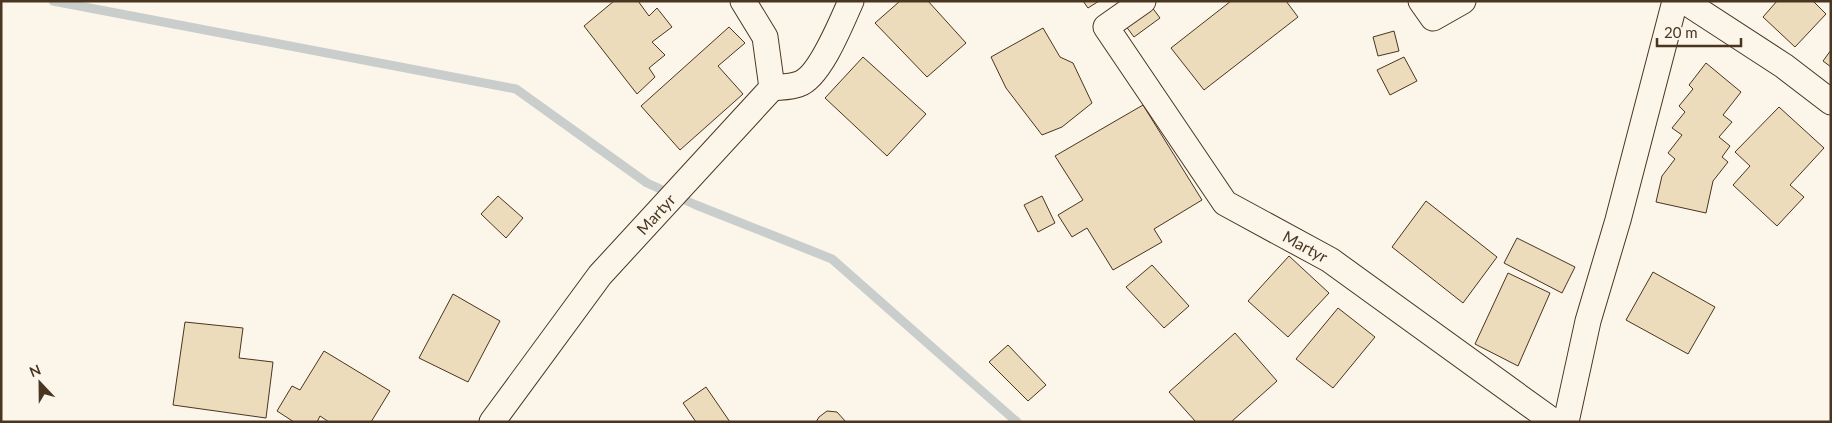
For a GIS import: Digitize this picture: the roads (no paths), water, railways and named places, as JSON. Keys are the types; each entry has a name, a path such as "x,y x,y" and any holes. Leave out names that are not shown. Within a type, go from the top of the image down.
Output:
{"street":[{"path":"743,1 765,37 772,88 800,84 812,74 830,47 851,1"},
{"name":"Martyr","path":"1143,1 1106,27 1224,203 1330,260 1554,422"},
{"path":"1421,1 1433,18 1463,1"},
{"path":"1566,422 1588,321 1618,220 1675,1"},
{"path":"1684,1 1784,66 1831,102"},
{"name":"Martyr","path":"492,422 600,275 772,88"}],"waterway":[{"path":"53,1 516,89 647,183 696,205 832,259 1017,422"}]}
